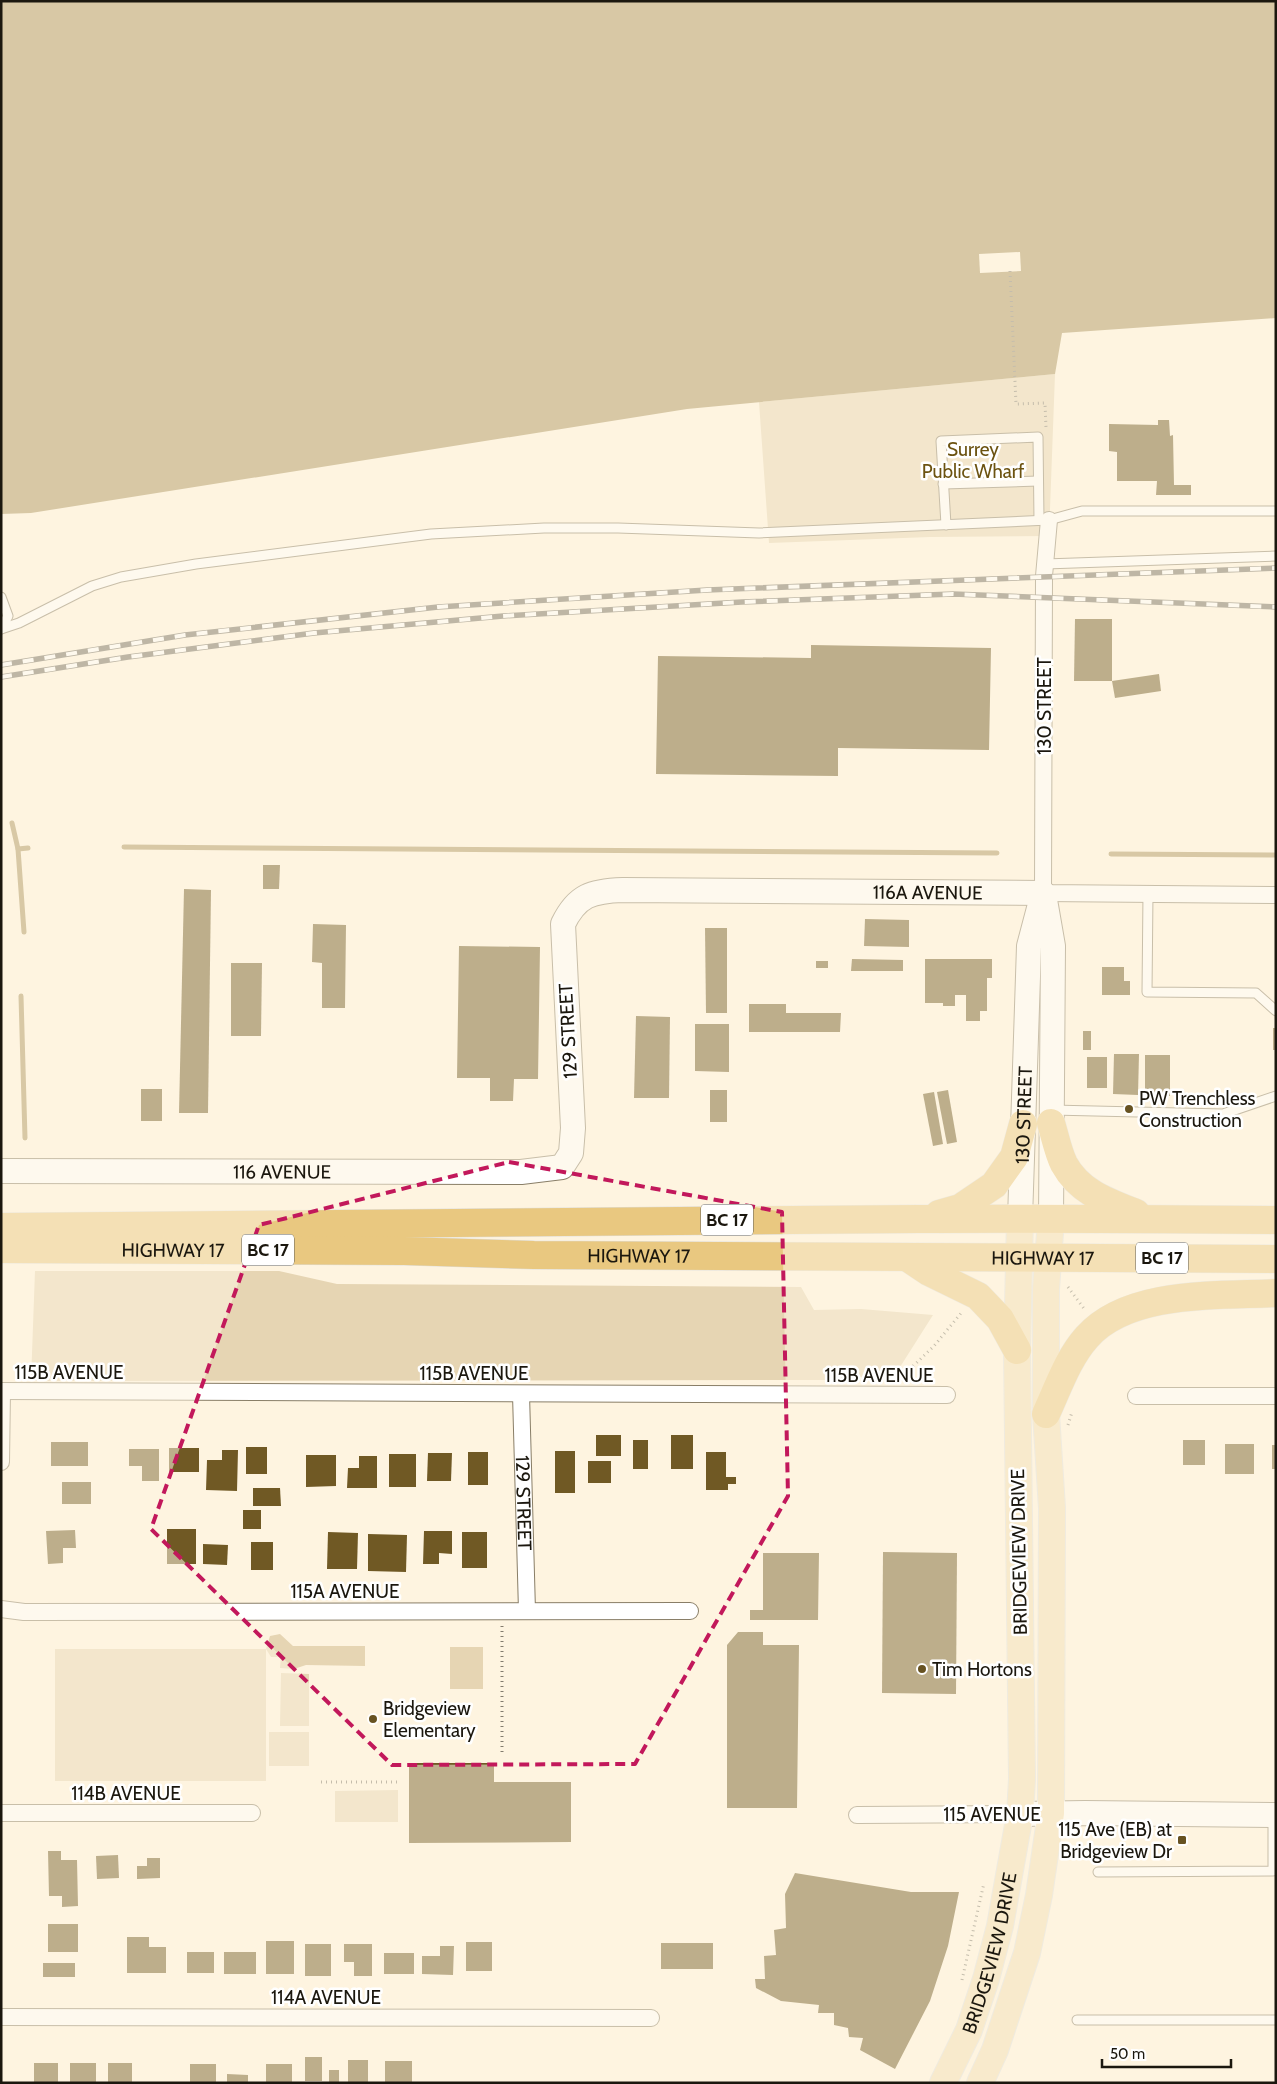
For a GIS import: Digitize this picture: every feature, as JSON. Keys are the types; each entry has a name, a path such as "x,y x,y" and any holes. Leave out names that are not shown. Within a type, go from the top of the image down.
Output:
{"highway":[{"path":"1051,1116 1064,1164 1081,1186 1102,1200 1154,1219"},
{"path":"921,1219 960,1208 994,1185 1014,1157 1022,1124"},
{"name":"HIGHWAY 17","path":"1,1227 367,1226 533,1222 921,1219 1020,1237 1048,1258 1276,1259"},
{"name":"HIGHWAY 17","path":"1,1249 404,1251 534,1255 907,1257 1020,1237 1051,1219 1276,1220"},
{"path":"534,1255 635,1242 1020,1237"},
{"path":"907,1257 929,1272 978,1296 1000,1319 1017,1350"},
{"path":"1046,1414 1067,1369 1086,1338 1112,1318 1143,1305 1189,1297 1276,1293"}],"main road":[{"name":"BRIDGEVIEW DRIVE","path":"980,2083 995,2050 1016,1993 1027,1953 1039,1895 1051,1813 1052,1508 1046,1414 1046,1282 1051,1219"},
{"name":"BRIDGEVIEW DRIVE","path":"943,2083 969,2030 986,1979 1000,1926 1020,1814 1022,1779 1017,1350 1020,1237"}],"street":[{"name":"130 STREET","path":"1044,520 1049,536 1044,564 1043,893 1053,946 1051,1219"},
{"name":"116A AVENUE","path":"582,899 605,891 623,890 1276,894"},
{"name":"130 STREET","path":"1020,1237 1029,946 1043,893"},
{"name":"129 STREET","path":"562,1167 571,1153 573,1128 563,924 570,909 582,899"},
{"name":"116 AVENUE","path":"1,1172 521,1172 562,1167"},
{"name":"115B AVENUE","path":"2,1391 947,1395"},
{"path":"1,1462 2,1391"},
{"name":"129 STREET","path":"521,1394 527,1611"},
{"path":"1136,1396 1276,1396"},
{"name":"115A AVENUE","path":"1,1609 24,1612 690,1611"},
{"name":"114B AVENUE","path":"1,1813 252,1813"},
{"name":"115 AVENUE","path":"857,1815 1051,1813 1274,1815"},
{"name":"114A AVENUE","path":"1,2017 651,2018"}],"lane":[{"path":"946,525 941,442 1038,437 1038,481 1044,520"},
{"path":"944,484 1038,481"},
{"path":"1,629 19,623 92,586 121,577 196,564 431,534 544,528 618,528 759,533 1044,520 1082,511 1276,511"},
{"path":"1044,564 1276,556"},
{"path":"1,597 8,616 1,629"},
{"path":"1148,894 1147,992 1256,993 1276,1011"},
{"path":"1051,1116 1223,1114 1276,1096"},
{"path":"1098,1872 1273,1871 1274,1815"},
{"path":"1078,2020 1276,2020"}],"path":[{"path":"1010,271 1016,404"},
{"path":"1064,1282 1090,1318"},
{"path":"907,1395 908,1370 934,1346 963,1312"},
{"path":"502,1622 502,1752"},
{"path":"321,1782 400,1782"},
{"path":"961,1983 984,1882"}],"highlighted area":[{"path":"509,1162 782,1212 788,1496 635,1764 392,1765 151,1529 259,1225"}],"green space":[{"name":"Surrey Public Wharf","path":"1055,374 1049,536 930,537 769,543 759,402"},
{"path":"35,1271 279,1271 337,1284 801,1287 814,1310 861,1309 933,1315 900,1367 849,1380 31,1381"},
{"path":"280,1634 293,1646 365,1646 365,1666 306,1665 294,1669 280,1668 281,1657 271,1657 266,1649 270,1636"},
{"path":"450,1647 483,1647 483,1689 450,1689"},
{"path":"55,1649 266,1649 266,1781 55,1781"},
{"path":"281,1673 309,1674 309,1726 280,1726"},
{"path":"269,1732 309,1732 309,1766 269,1766"},
{"path":"398,1790 398,1822 335,1822 335,1791"}],"shaded area":[{"path":"1,1 1276,1 1276,318 1062,333 1055,374 687,409 31,513 1,514"}],"pier":[{"path":"1020,252 1021,271 980,273 979,254"}],"building":[{"path":"1158,420 1169,420 1170,436 1173,435 1174,485 1191,485 1191,495 1156,495 1157,481 1117,481 1117,452 1109,451 1109,424 1158,425"},
{"path":"1075,619 1112,619 1112,681 1074,681"},
{"path":"811,645 991,648 989,750 838,748 838,776 656,774 658,656 811,658"},
{"path":"1159,674 1161,691 1115,698 1112,681"},
{"path":"263,865 280,865 279,889 263,889"},
{"path":"184,889 211,890 208,1113 179,1113"},
{"path":"865,919 909,920 909,947 864,946"},
{"path":"313,924 346,925 345,1008 322,1008 322,963 312,962"},
{"path":"705,928 727,928 727,1013 706,1013"},
{"path":"459,946 540,947 538,1079 514,1079 513,1101 490,1101 490,1078 457,1078"},
{"path":"852,959 903,960 903,971 851,971"},
{"path":"925,959 992,959 992,978 987,978 987,1011 980,1011 980,1021 966,1021 966,995 955,995 955,1006 943,1006 943,1003 925,1003"},
{"path":"816,961 828,961 828,968 816,968"},
{"path":"231,963 262,963 261,1036 231,1036"},
{"path":"1102,967 1124,967 1124,981 1130,981 1130,995 1102,995"},
{"path":"749,1004 786,1004 786,1013 841,1013 840,1032 749,1032"},
{"path":"636,1016 670,1017 669,1098 634,1098"},
{"path":"695,1024 729,1024 729,1072 695,1071"},
{"path":"1273,1028 1276,1028 1276,1050 1273,1050"},
{"path":"1083,1031 1091,1031 1091,1050 1083,1050"},
{"path":"1114,1054 1139,1054 1138,1095 1113,1094"},
{"path":"1145,1055 1170,1055 1170,1096 1145,1095"},
{"path":"1087,1057 1107,1057 1107,1088 1087,1088"},
{"path":"141,1089 162,1089 162,1121 141,1121"},
{"path":"710,1090 727,1090 727,1122 710,1122"},
{"path":"948,1090 957,1142 947,1144 937,1092"},
{"path":"934,1092 943,1144 933,1146 923,1094"},
{"path":"596,1435 621,1435 621,1456 596,1456"},
{"path":"671,1435 693,1435 693,1469 671,1469"},
{"path":"633,1440 648,1440 648,1469 633,1469"},
{"path":"1183,1440 1205,1440 1205,1465 1183,1465"},
{"path":"51,1442 88,1442 88,1466 51,1466"},
{"path":"1225,1444 1254,1444 1254,1474 1225,1474"},
{"path":"1272,1445 1276,1445 1276,1469 1272,1469"},
{"path":"246,1447 267,1447 267,1474 246,1474"},
{"path":"169,1448 199,1448 199,1472 169,1472"},
{"path":"129,1449 159,1449 159,1481 142,1481 142,1466 129,1466"},
{"path":"222,1450 238,1450 237,1491 206,1490 207,1460 222,1460"},
{"path":"555,1451 575,1451 575,1493 555,1493"},
{"path":"468,1452 488,1452 488,1485 468,1485"},
{"path":"706,1452 726,1452 726,1477 736,1477 736,1484 728,1484 728,1490 706,1490"},
{"path":"428,1453 452,1453 451,1481 427,1481"},
{"path":"389,1454 416,1454 416,1487 389,1487"},
{"path":"306,1455 336,1455 336,1486 306,1487"},
{"path":"359,1456 377,1456 377,1488 347,1488 348,1468 359,1468"},
{"path":"588,1461 611,1461 611,1483 588,1483"},
{"path":"62,1482 91,1482 91,1504 62,1504"},
{"path":"253,1488 280,1488 281,1506 253,1506"},
{"path":"243,1510 261,1510 261,1529 243,1529"},
{"path":"167,1529 196,1529 196,1564 167,1564"},
{"path":"75,1530 76,1548 63,1548 63,1563 48,1564 46,1531"},
{"path":"424,1531 452,1531 452,1554 439,1553 439,1564 423,1564"},
{"path":"328,1532 358,1533 357,1569 327,1569"},
{"path":"462,1532 487,1532 487,1568 462,1568"},
{"path":"368,1534 407,1535 406,1572 368,1571"},
{"path":"251,1542 273,1542 273,1570 251,1570"},
{"path":"203,1544 228,1545 227,1565 203,1564"},
{"path":"883,1552 957,1553 956,1694 882,1693"},
{"path":"763,1553 819,1553 818,1620 750,1620 750,1610 763,1610"},
{"path":"738,1632 763,1632 763,1645 799,1645 797,1808 727,1808 727,1645"},
{"path":"409,1763 494,1763 494,1782 571,1782 571,1842 409,1843"},
{"path":"48,1851 61,1851 61,1860 77,1860 78,1906 62,1907 62,1896 49,1896"},
{"path":"118,1855 119,1878 97,1879 96,1856"},
{"path":"147,1858 160,1858 160,1878 137,1879 137,1866 147,1866"},
{"path":"795,1873 911,1892 959,1892 948,1946 930,2001 895,2069 860,2050 863,2038 849,2037 848,2028 834,2025 834,2013 818,2013 819,2005 781,2001 756,1988 755,1979 765,1979 764,1956 776,1955 774,1930 786,1928 785,1894"},
{"path":"48,1924 78,1924 78,1952 48,1952"},
{"path":"127,1937 149,1937 149,1947 166,1947 166,1973 127,1973"},
{"path":"266,1941 294,1941 294,1974 266,1974"},
{"path":"466,1942 492,1942 492,1971 466,1971"},
{"path":"661,1943 713,1943 713,1969 661,1969"},
{"path":"305,1944 331,1944 331,1976 305,1976"},
{"path":"344,1944 372,1944 372,1976 354,1976 354,1962 344,1962"},
{"path":"440,1946 454,1946 453,1975 422,1974 422,1956 440,1956"},
{"path":"187,1952 214,1952 214,1973 187,1973"},
{"path":"224,1952 256,1952 256,1974 224,1974"},
{"path":"384,1953 414,1953 414,1974 384,1974"},
{"path":"43,1963 75,1963 75,1977 43,1977"},
{"path":"305,2057 322,2057 322,2081 305,2081"},
{"path":"348,2060 368,2060 368,2083 348,2083"},
{"path":"385,2061 412,2061 412,2083 385,2083"},
{"path":"34,2063 58,2063 58,2083 34,2083"},
{"path":"70,2063 96,2063 96,2083 70,2083"},
{"path":"108,2063 132,2063 132,2083 108,2083"},
{"path":"190,2064 216,2064 216,2083 190,2083"},
{"path":"266,2064 292,2064 292,2083 266,2083"},
{"path":"329,2070 339,2070 339,2083 329,2083"},
{"path":"227,2074 248,2075 248,2083 227,2083"}],"waterway":[{"path":"12,823 18,849 28,848"},
{"path":"124,847 997,853"},
{"path":"18,849 24,932"},
{"path":"1111,854 1276,855"},
{"path":"21,996 25,1138"}],"railway":[{"path":"1,665 185,635 438,607 707,590 1276,568"},
{"path":"1,677 128,657 314,633 503,616 742,602 953,594 1276,607"}],"place":[{"name":"PW Trenchless Construction","path":"1129,1109"},
{"name":"Tim Hortons","path":"922,1669"},
{"name":"Bridgeview Elementary","path":"373,1719"},
{"name":"115 Ave (EB) at Bridgeview Dr","path":"1182,1840"}]}
